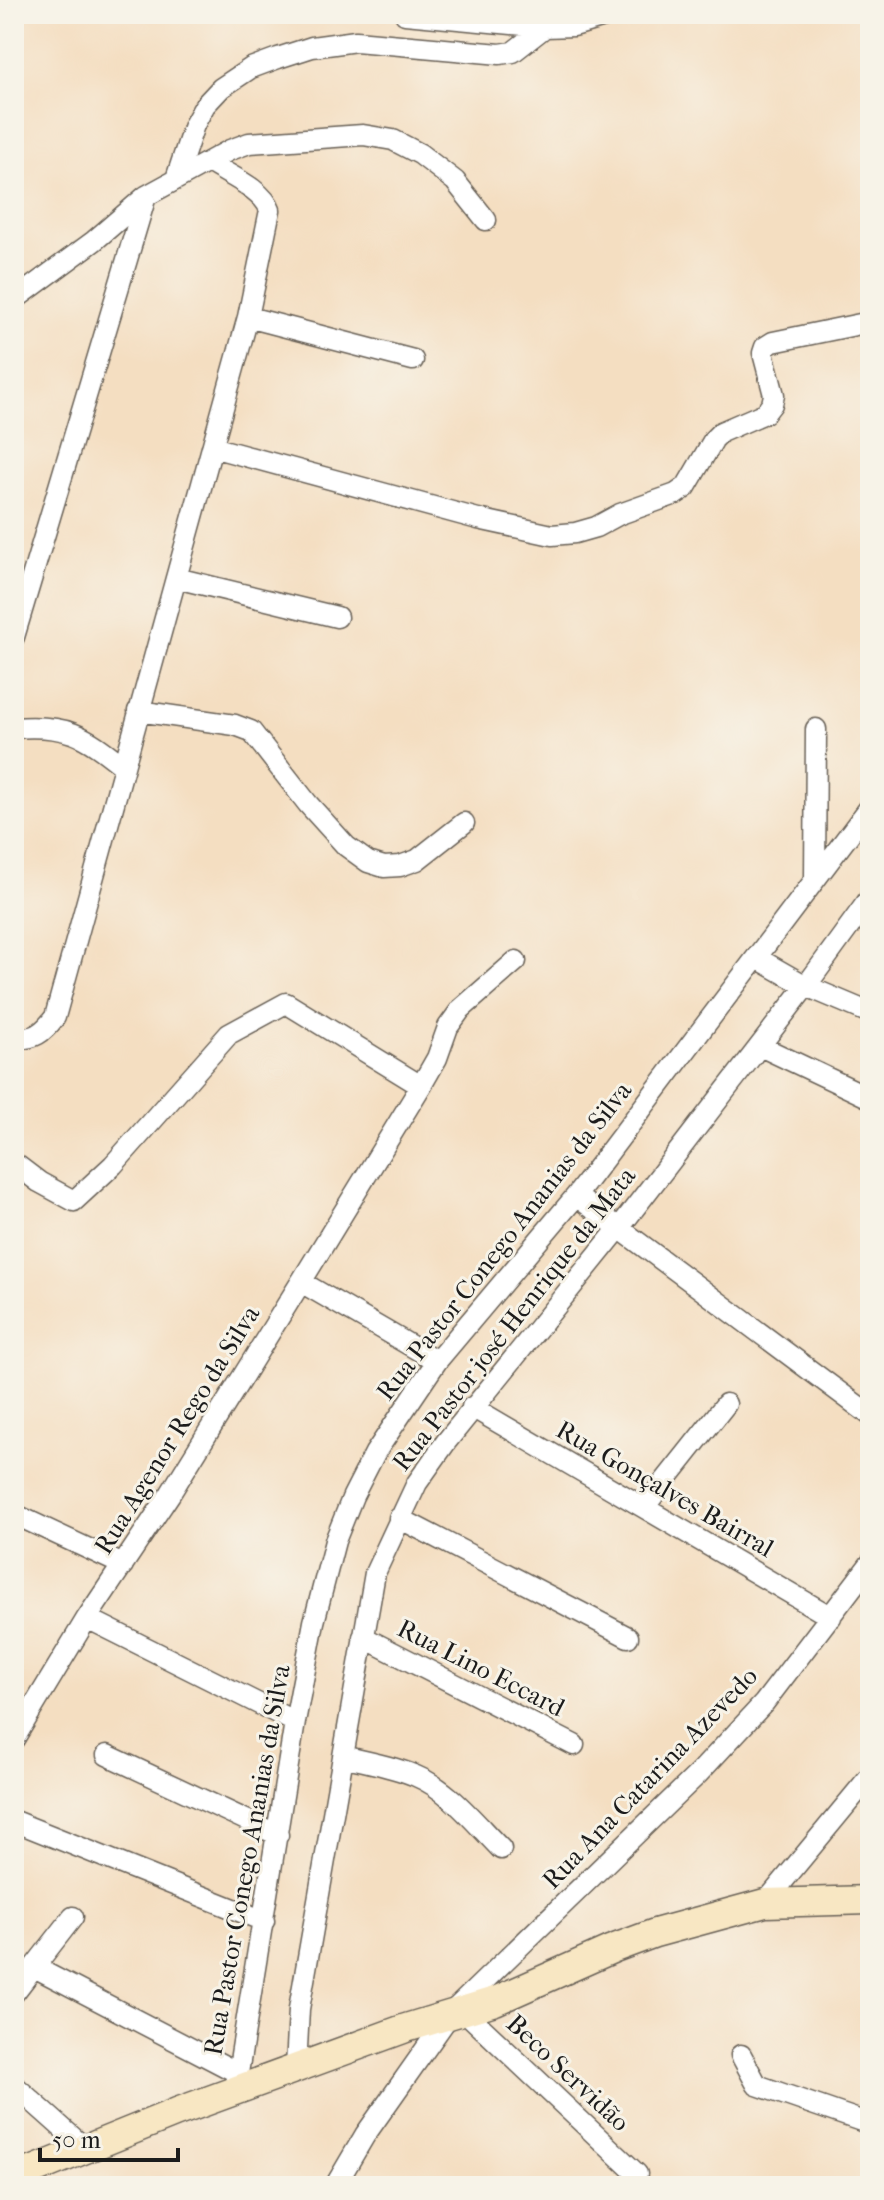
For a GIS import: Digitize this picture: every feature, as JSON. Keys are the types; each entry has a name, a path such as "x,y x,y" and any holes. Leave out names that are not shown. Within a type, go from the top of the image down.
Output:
{"main road":[{"path":"14,2178 177,2112 235,2082 296,2068 457,2011 495,2001 655,1933 765,1903 870,1900"}],"street":[{"path":"405,14 545,27 574,26 615,14"},
{"path":"176,179 194,125 205,105 221,88 251,68 312,47 356,41 500,54 513,52 545,27"},
{"path":"14,300 94,241 146,196 230,150 249,143 363,135 393,140 420,154 455,181 486,220"},
{"path":"14,1038 34,1037 46,1029 55,1017 248,317 270,210 259,194 210,163"},
{"path":"14,637 146,196"},
{"path":"248,317 413,360"},
{"path":"212,447 478,519 552,535 575,533 676,494 686,487 721,432 765,413 774,395 763,353 765,347 786,339 870,322"},
{"path":"176,578 337,617"},
{"path":"138,711 235,725 251,731 308,804 346,846 368,862 384,867 417,860 464,823"},
{"path":"14,728 69,730 91,740 123,766"},
{"path":"815,880 816,729"},
{"name":"Rua Pastor Conego Ananias da Silva","path":"235,2082 314,1622 335,1541 353,1496 375,1453 437,1361 576,1196 870,807"},
{"name":"Rua Pastor josé Henrique da Mata","path":"296,2068 299,2009 363,1637 375,1573 399,1518 417,1483 472,1407 620,1227 870,898"},
{"path":"757,958 806,986 870,1013"},
{"name":"Rua Agenor Rego da Silva","path":"14,1739 87,1618 170,1494 421,1086 437,1058 448,1027 461,1009 516,961"},
{"path":"14,1163 39,1182 74,1201 113,1165 229,1034 286,1003 421,1086"},
{"path":"760,1046 870,1098"},
{"path":"576,1196 733,1314 866,1404"},
{"path":"301,1282 437,1361"},
{"path":"645,1506 726,1404"},
{"name":"Rua Gonçalves Bairral","path":"472,1407 831,1617"},
{"path":"399,1518 628,1637"},
{"path":"16,1522 123,1565"},
{"name":"Rua Ana Catarina Azevedo","path":"335,2186 365,2135 457,2011 699,1773 764,1703 870,1564"},
{"path":"87,1618 295,1722"},
{"name":"Rua Lino Eccard","path":"363,1637 574,1745"},
{"path":"107,1755 278,1835"},
{"path":"343,1756 413,1774 429,1782 501,1849"},
{"path":"765,1903 870,1776"},
{"path":"14,1821 264,1921"},
{"path":"14,1993 73,1917"},
{"path":"34,1967 235,2082"},
{"name":"Beco Servidão","path":"457,2011 637,2174"},
{"path":"741,2055 757,2085 870,2124"},
{"path":"14,2085 87,2150"}]}
